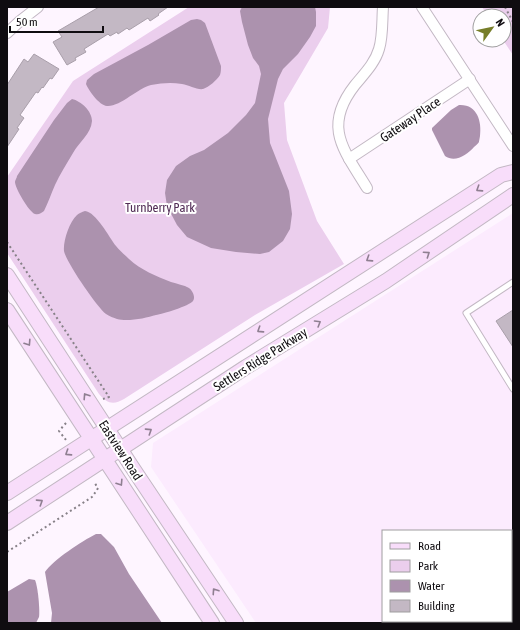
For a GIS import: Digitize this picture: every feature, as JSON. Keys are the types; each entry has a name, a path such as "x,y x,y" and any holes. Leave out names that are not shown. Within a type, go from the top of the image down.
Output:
{"street":[{"path":"7,33 38,7"},
{"path":"368,188 344,149 338,126 339,114 347,94 375,59 380,48 383,7"},
{"path":"422,7 513,146"},
{"name":"Gateway Place","path":"349,159 470,79"},
{"name":"Settlers Ridge Parkway","path":"7,493 501,175 513,172"},
{"name":"Settlers Ridge Parkway","path":"7,523 246,367 386,281 513,195"},
{"name":"Eastview Road","path":"7,275 120,450 236,623"},
{"name":"Eastview Road","path":"7,310 212,623"}],"lane":[{"path":"513,282 466,313 513,389"}],"path":[{"path":"505,7 513,22"},
{"path":"7,242 109,397"},
{"path":"7,552 87,500 95,494 98,488"}],"shaded area":[{"path":"513,213 513,623 256,623 151,467 153,443"}],"green space":[{"name":"Turnberry Park","path":"189,7 330,7 328,28 284,103 287,140 317,221 344,264 255,315 124,399 114,403 108,402 99,394 7,253 7,177 73,81"},
{"path":"482,7 513,7 513,55 508,48 512,48 512,8"}],"water":[{"path":"242,7 315,7 316,12 316,26 310,37 298,54 283,69 278,79 268,119 270,143 289,191 292,214 290,229 283,241 269,252 260,254 211,248 187,237 177,225 167,206 165,193 167,180 176,166 190,156 204,150 228,133 246,115 255,103 261,74 259,66 253,58 248,45 240,11"},
{"path":"197,19 205,23 221,66 220,75 208,87 201,89 178,83 151,85 112,106 107,106 101,103 89,90 86,84 87,80 94,74 191,20"},
{"path":"72,99 82,104 88,110 92,117 91,126 61,173 44,211 39,214 35,214 29,209 23,200 17,189 15,180 54,120"},
{"path":"459,105 470,107 477,114 480,125 480,136 479,143 468,153 453,159 445,156 432,128 451,110"},
{"path":"85,211 89,212 98,220 116,246 134,263 154,275 189,288 194,296 193,301 187,305 170,311 137,319 121,320 106,314 82,284 64,251 71,222 78,214"},
{"path":"96,534 101,534 114,547 129,574 162,623 51,623 52,613 45,572 61,557"},
{"path":"29,579 35,580 37,588 39,617 36,623 7,623 7,592"}],"building":[{"path":"99,7 168,7 150,21 148,18 129,30 127,28 118,34 117,32 110,36 108,34 84,49 86,52 75,58 76,60 67,65 53,42 62,37 58,31"},
{"path":"34,54 59,69 52,79 50,78 38,93 36,92 20,115 24,118 17,128 19,129 7,147 7,85 24,59 28,62"},
{"path":"513,310 513,347 496,321"}]}
